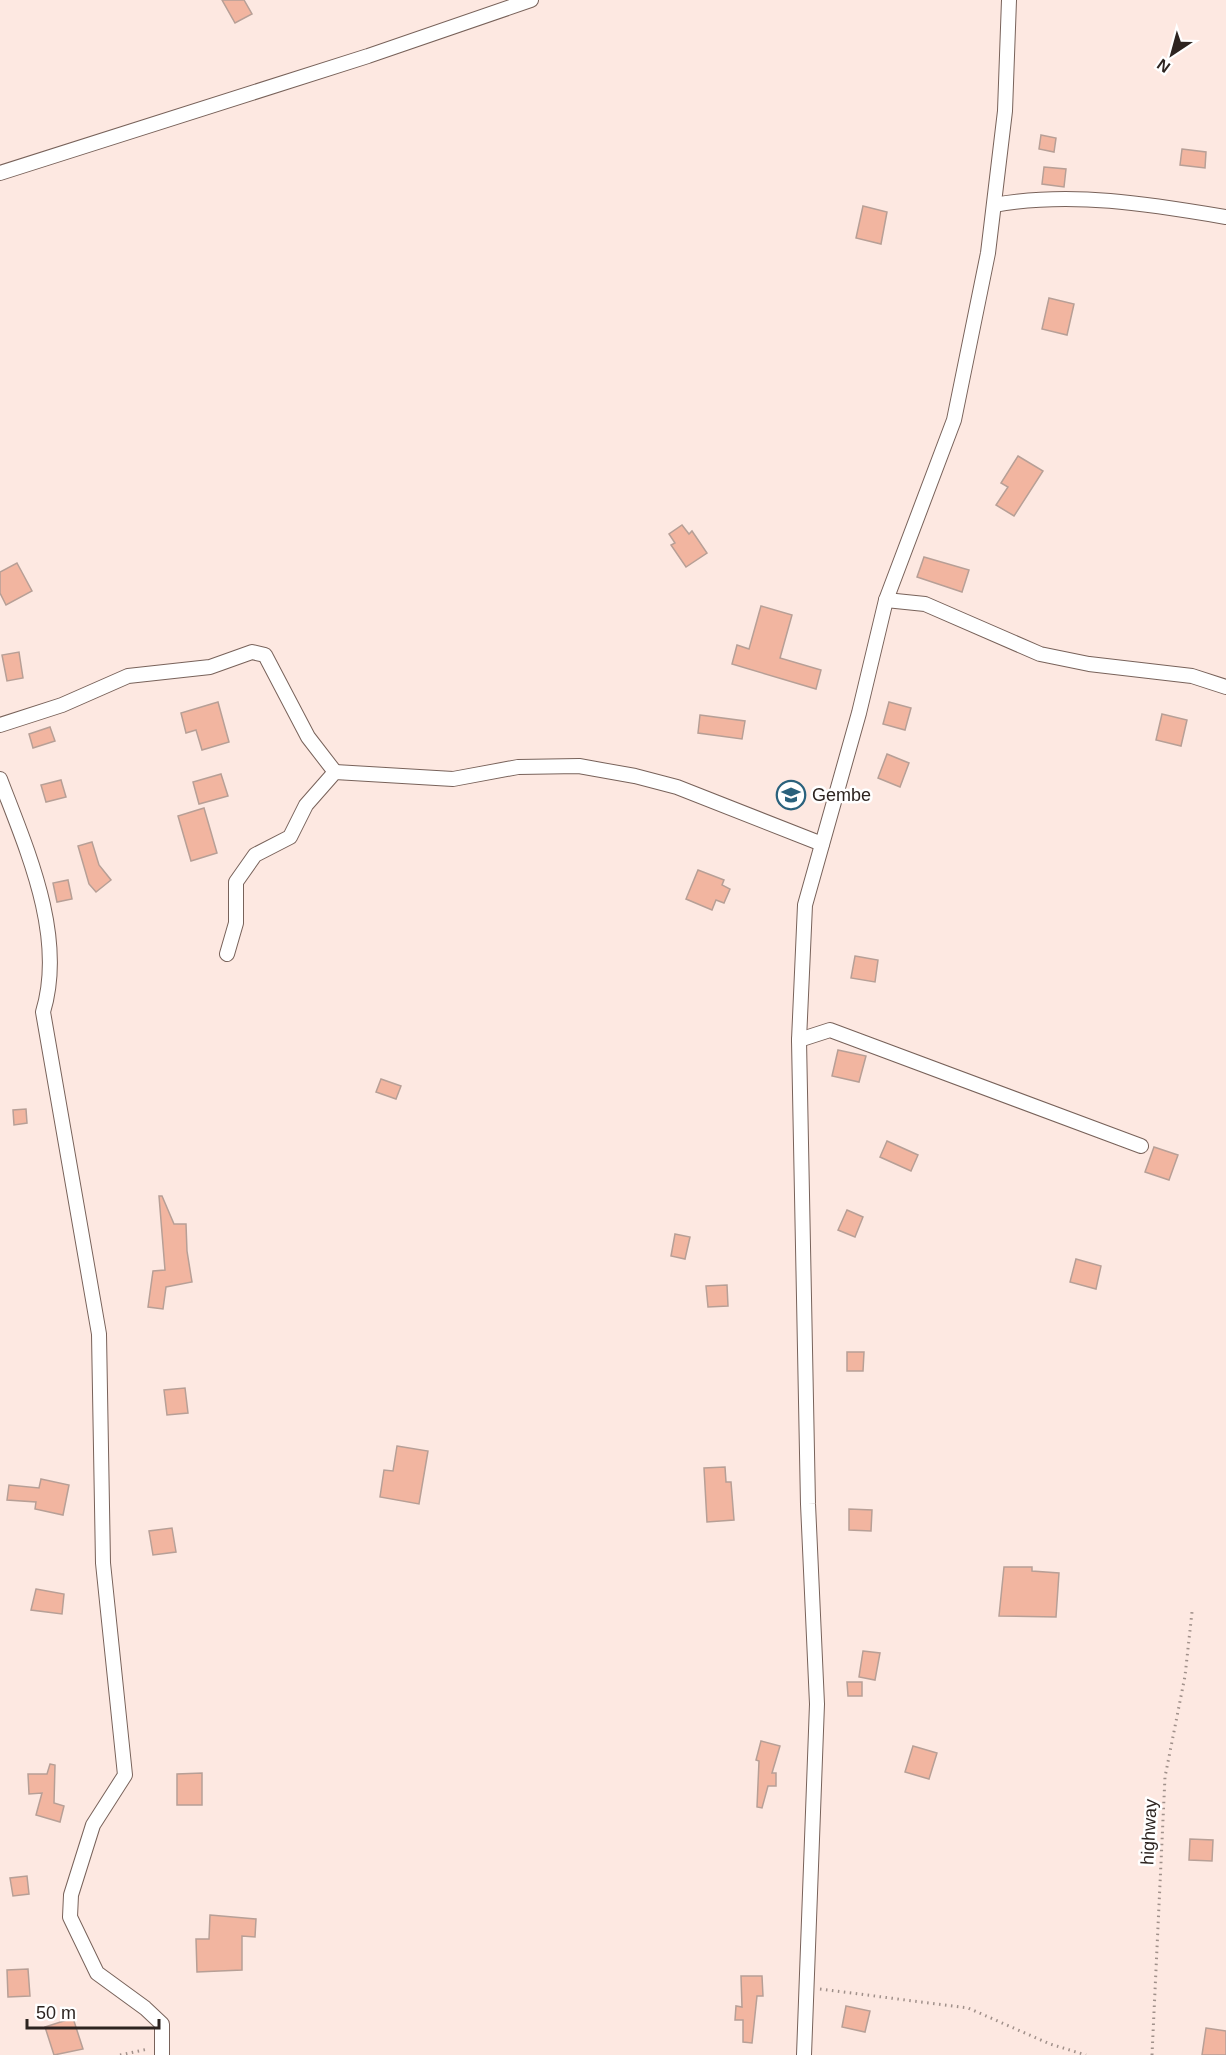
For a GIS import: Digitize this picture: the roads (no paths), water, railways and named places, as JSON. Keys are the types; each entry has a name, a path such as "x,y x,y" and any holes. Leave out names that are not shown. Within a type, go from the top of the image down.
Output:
{"street":[{"path":"0,173 368,56 531,0"},
{"path":"804,2055 817,1704 808,1504 799,1040 805,905 859,713 886,600 954,420 988,253 1005,111 1009,0"},
{"path":"994,205 1028,199 1132,201 1226,217"},
{"path":"886,600 925,604 1041,654 1089,664 1192,676 1226,687"},
{"path":"0,725 62,705 128,676 210,667 252,652 265,655 308,737 335,772 453,779 518,767 579,766 635,776 677,787 822,844"},
{"path":"227,954 236,922 236,882 255,855 290,837 306,805 335,772"},
{"path":"0,779 38,879 51,968 43,1012 99,1334 103,1563 125,1775 93,1825 71,1895 70,1917 97,1973 145,2007 162,2024 162,2051"},
{"path":"799,1040 831,1030 1141,1146"}],"place":[{"name":"Gembe","path":"791,795"}]}
